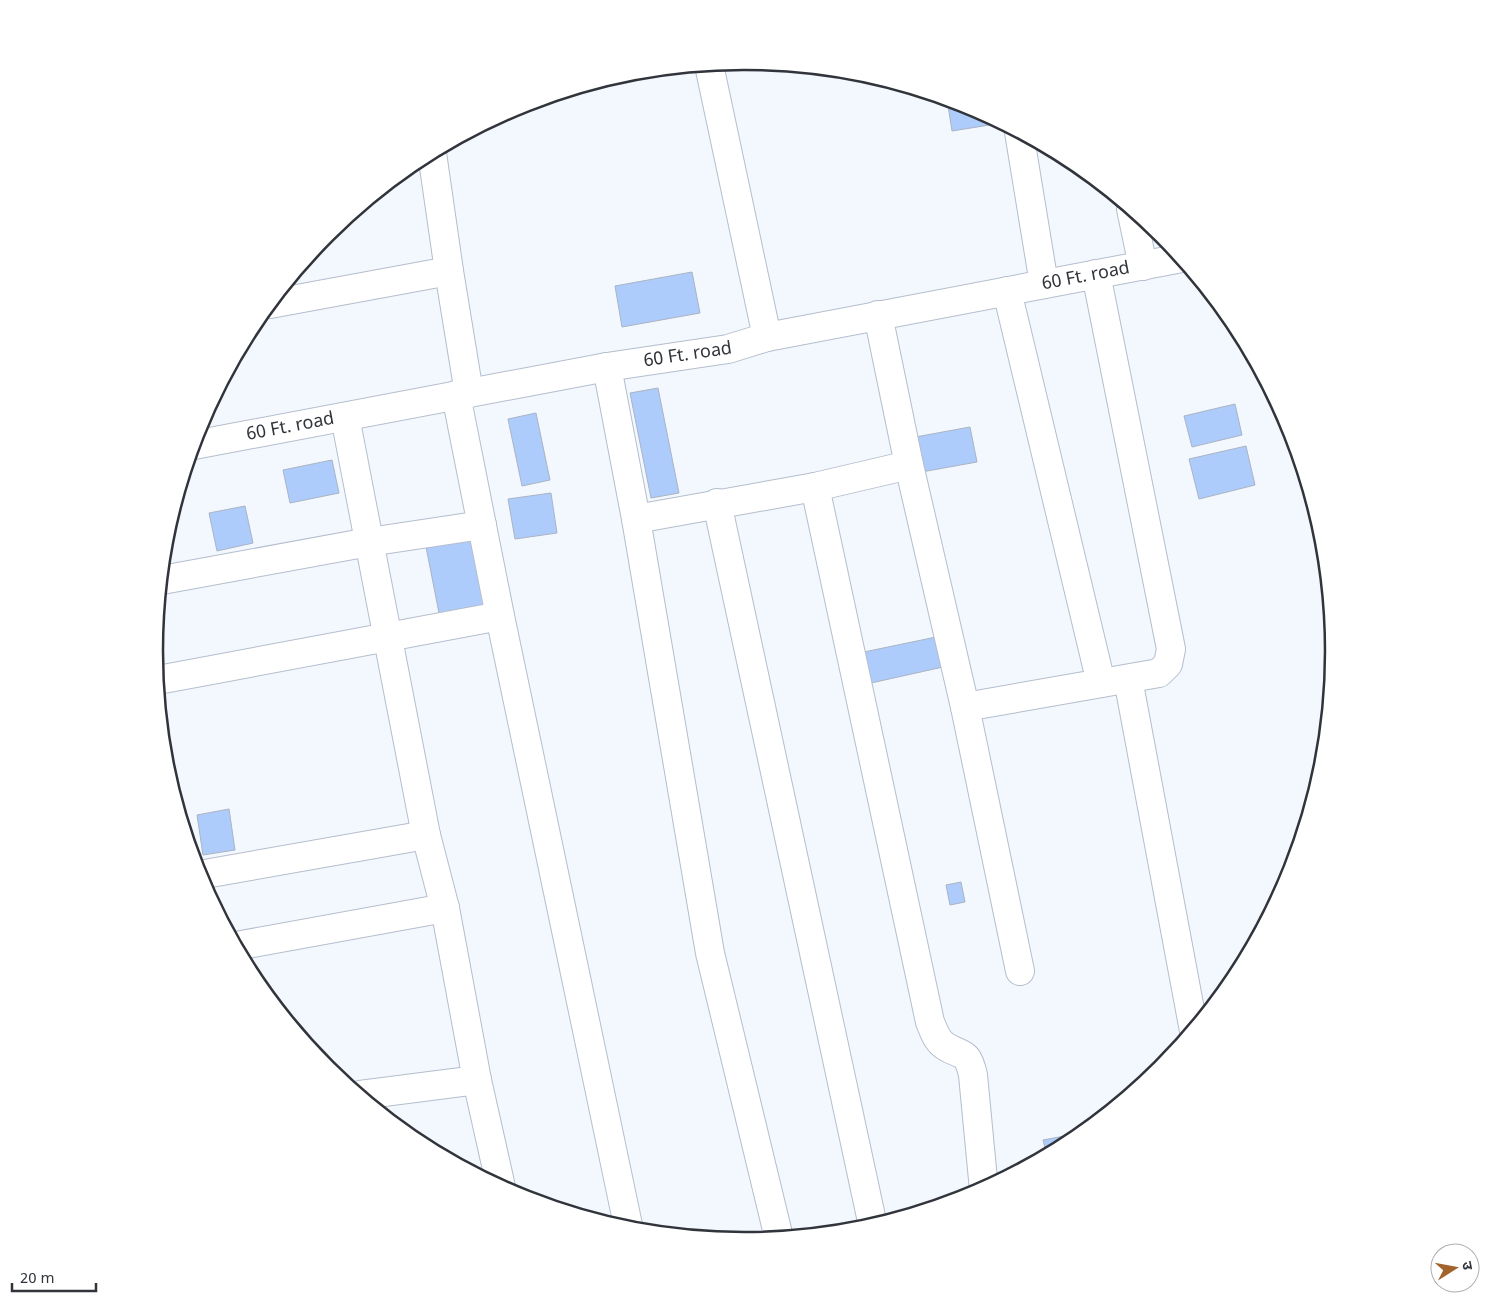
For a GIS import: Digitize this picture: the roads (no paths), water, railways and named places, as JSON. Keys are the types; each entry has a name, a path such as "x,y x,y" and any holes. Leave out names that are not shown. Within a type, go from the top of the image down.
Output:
{"street":[{"path":"712,71 767,337"},
{"path":"1020,140 1044,284"},
{"path":"433,161 482,525 627,1221"},
{"path":"1133,219 1143,266"},
{"name":"60 Ft. road","path":"202,444 607,368 728,349 767,337 1174,260"},
{"path":"281,302 448,271"},
{"path":"965,707 1159,673 1168,664 1171,649 1096,274"},
{"path":"1007,291 1101,683"},
{"path":"878,316 909,465 965,707 1020,971"},
{"path":"607,368 636,519 710,953 778,1232"},
{"path":"345,418 426,835 444,908 494,1176"},
{"path":"636,519 814,487 909,465"},
{"path":"814,487 930,1022 936,1037 944,1045 963,1053 970,1062 973,1075 983,1182"},
{"path":"717,503 872,1219"},
{"path":"168,579 369,542 482,525"},
{"path":"164,679 500,616"},
{"path":"1128,679 1192,1022"},
{"path":"208,874 426,835"},
{"path":"243,945 444,908"},
{"path":"368,1094 476,1080"}]}
